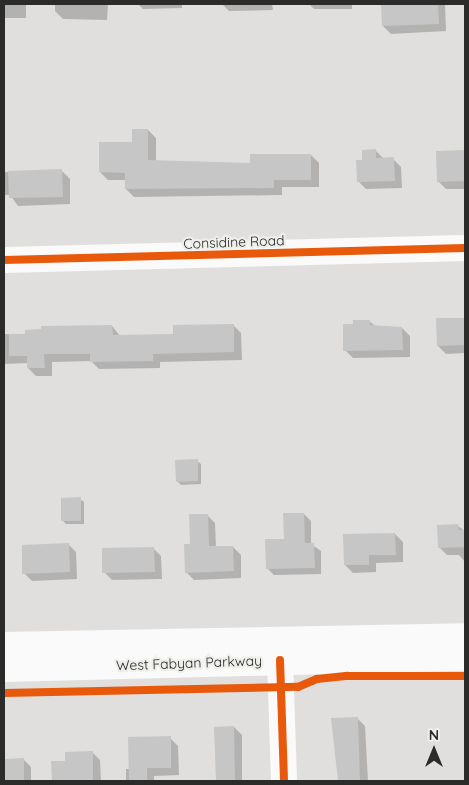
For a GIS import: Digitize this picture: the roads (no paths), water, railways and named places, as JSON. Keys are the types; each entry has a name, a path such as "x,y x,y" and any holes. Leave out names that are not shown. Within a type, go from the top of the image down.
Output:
{"main road":[{"name":"West Fabyan Parkway","path":"4,646 465,637"},
{"name":"West Fabyan Parkway","path":"4,668 465,657"}],"street":[{"name":"Considine Road","path":"4,260 465,248"},
{"path":"280,660 284,781"}]}
